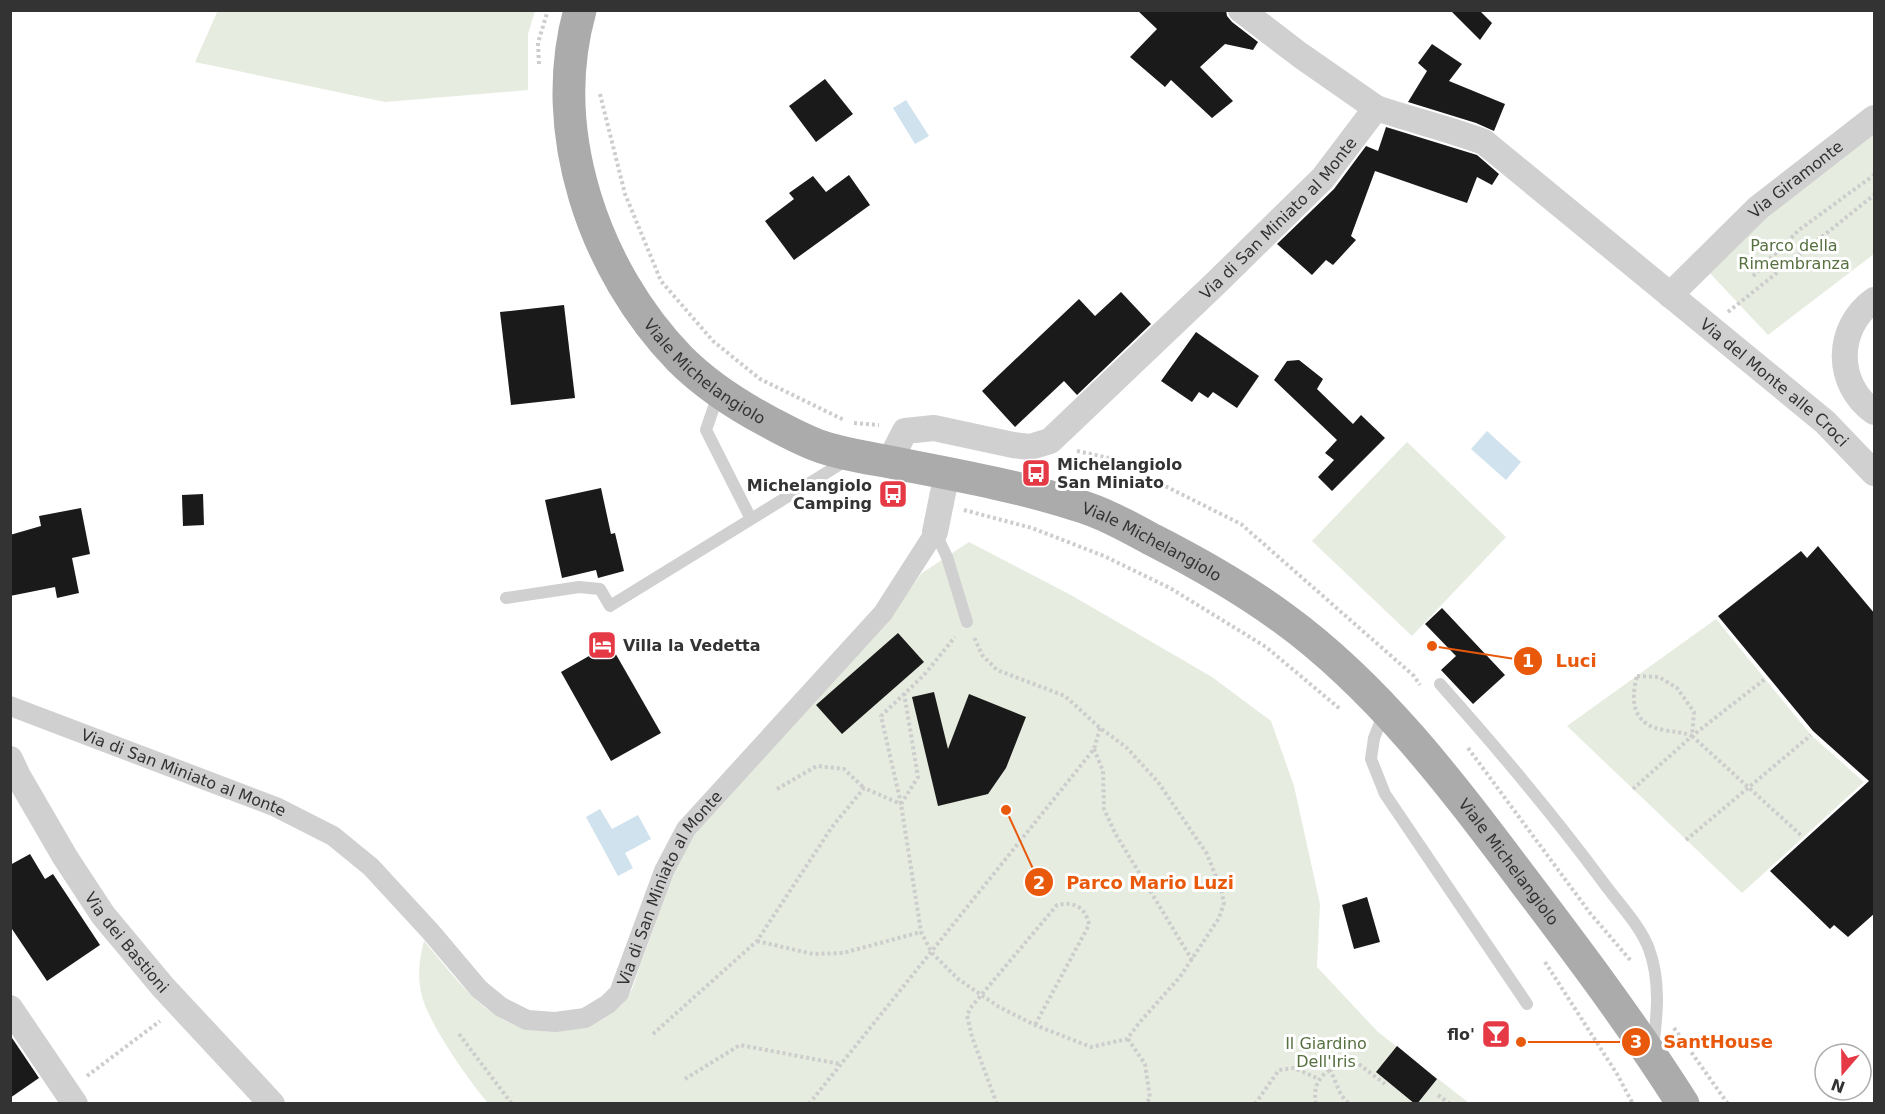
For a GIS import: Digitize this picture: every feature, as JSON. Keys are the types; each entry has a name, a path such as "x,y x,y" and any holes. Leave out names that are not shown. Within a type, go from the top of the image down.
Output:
{"main road":[{"name":"Viale Michelangiolo","path":"580,10 571,48 569,77 571,112 575,153 593,222 621,284 655,331 682,360 719,392 791,434 823,447 889,462 944,488 1080,505 1118,521 1188,558 1285,618 1329,655 1380,724 1500,850 1653,1056 1683,1104"}],"street":[{"path":"1241,10 1300,56 1376,108 1484,142 1670,295"},
{"name":"Via di San Miniato al Monte","path":"889,462 905,431 916,429 933,428 1030,447 1050,441 1323,178 1376,108"},
{"name":"Via Giramonte","path":"1670,295 1758,208 1875,118"},
{"name":"Via del Monte alle Croci","path":"1670,295 1826,422 1875,473"},
{"path":"1875,300 1858,315 1851,327 1844,349 1844,360 1847,376 1859,398 1875,412"},
{"name":"Via di San Miniato al Monte","path":"10,706 276,807 333,836 371,867 479,989 501,1007 527,1020 555,1022 585,1018 608,1004 618,993 664,871 686,829 883,613 935,532 944,488"},
{"name":"Via dei Bastioni","path":"10,759 90,897 180,1006 272,1104"},
{"path":"10,1008 65,1100"}],"lane":[{"path":"719,392 706,430 751,519"},
{"path":"506,598 579,587 600,589 610,606 855,455"},
{"path":"935,532 947,557 967,622"},
{"path":"1440,684 1495,746 1580,850 1634,924 1649,949 1657,982 1658,1005 1653,1056"},
{"path":"1380,724 1371,759 1384,794 1527,1004"}],"path":[{"path":"1753,276 1799,230 1875,175"},
{"path":"1731,309 1875,195"},
{"path":"944,488 1032,528 1104,556 1170,588 1266,647 1380,724"},
{"path":"967,622 982,655 997,670 1065,696 1100,728 1126,747 1158,782 1208,854 1224,903 1219,918 1180,977 1138,1023 1127,1039 1091,1047 1035,1025 981,995 958,979 932,952 921,932 901,804 880,716 924,675 967,622"},
{"path":"1692,736 1694,712 1677,688 1659,677 1637,676 1633,707 1645,724 1663,730 1680,731 1692,736 1803,837"},
{"path":"1633,789 1692,736 1765,679"},
{"path":"901,804 918,777 904,693"},
{"path":"809,1104 1094,749 1100,728"},
{"path":"1686,840 1811,735"},
{"path":"1094,749 1103,771 1104,809 1115,832 1192,960"},
{"path":"777,789 817,766 844,770 864,788 901,804"},
{"path":"653,1034 758,941 832,827 864,788"},
{"path":"997,1104 972,1037 967,1015 981,995 1057,905 1067,902 1079,907 1087,915 1089,924 1035,1025"},
{"path":"758,941 813,954 843,953 921,932"},
{"path":"1543,959 1617,1074 1633,1104"},
{"path":"1658,1005 1728,1104"},
{"path":"65,1100 180,1006"},
{"path":"459,1034 512,1104"},
{"path":"1127,1039 1145,1064 1150,1098 1146,1104"},
{"path":"685,1079 740,1045 840,1064"},
{"path":"1316,1104 1314,1094 1319,1079 1330,1069 1349,1060 1356,1062 1385,1084"},
{"path":"1255,1104 1279,1070 1294,1068 1319,1079"},
{"path":"1330,1069 1341,1095 1349,1104"},
{"path":"1438,1095 1450,1104"}],"green space":[{"path":"218,10 535,11 528,34 528,90 385,102 195,62"},
{"name":"Parco della Rimembranza","path":"1874,130 1874,254 1768,335 1706,269 1762,218"},
{"path":"1407,442 1506,537 1412,636 1312,541"},
{"name":"Il Giardino Dell'Iris","path":"969,542 1071,595 1212,677 1271,721 1294,786 1320,904 1317,967 1378,1032 1469,1103 488,1103 450,1052 426,1008 420,989 419,975 424,941 455,978 487,1009 525,1028 548,1031 582,1028 610,1014 622,1004 631,991 672,872 692,833 891,614 922,573"},
{"path":"1716,619 1811,735 1864,782 1742,893 1567,726"}],"water":[{"path":"906,100 929,136 915,144 893,108"},
{"path":"1487,431 1521,462 1506,480 1471,449"},
{"path":"600,809 612,829 638,815 651,839 625,853 633,868 618,876 586,817"}],"building":[{"path":"1137,10 1226,10 1232,22 1258,42 1253,50 1225,44 1200,67 1233,101 1212,118 1171,80 1165,87 1130,57 1157,29"},
{"path":"1450,10 1479,10 1492,23 1480,40"},
{"path":"1432,44 1462,64 1449,81 1505,104 1494,131 1476,123 1408,102 1427,71 1418,63"},
{"path":"825,79 853,114 816,142 789,106"},
{"path":"1386,127 1477,155 1499,174 1492,185 1477,177 1467,203 1375,171 1351,236 1356,240 1333,265 1326,260 1312,275 1277,244 1334,189 1366,146 1378,151"},
{"path":"849,175 870,205 794,260 765,221 794,199 789,193 813,176 826,192"},
{"path":"1121,292 1151,324 1077,395 1064,381 1015,427 982,391 1079,299 1095,316"},
{"path":"564,305 575,398 511,405 500,312"},
{"path":"1196,332 1259,376 1237,408 1213,392 1208,398 1199,392 1192,402 1161,381"},
{"path":"1299,360 1323,379 1317,389 1353,424 1361,415 1385,438 1332,491 1318,477 1334,460 1325,453 1337,440 1274,380 1287,361"},
{"path":"601,488 611,534 615,533 624,571 598,578 596,570 562,578 545,500"},
{"path":"203,494 204,525 183,526 182,495"},
{"path":"81,508 90,554 72,558 79,593 57,598 55,587 10,596 10,535 41,526 39,516"},
{"path":"1818,546 1875,614 1875,913 1848,937 1834,925 1830,929 1770,871 1869,781 1813,731 1718,616 1801,551 1807,558"},
{"path":"1442,608 1505,675 1473,704 1441,670 1456,656 1425,624"},
{"path":"898,633 924,662 842,734 816,705"},
{"path":"610,644 661,733 611,761 561,672"},
{"path":"934,692 948,749 969,694 1026,717 1006,768 988,794 938,806 912,697"},
{"path":"30,854 45,879 53,874 100,945 47,981 10,926 10,865"},
{"path":"1367,897 1380,942 1354,949 1342,905"},
{"path":"10,1035 39,1078 10,1098"},
{"path":"1397,1046 1437,1079 1417,1104 1376,1072"}],"place":[{"name":"Michelangiolo San Miniato","path":"1036,473"},
{"name":"Michelangiolo Camping","path":"893,494"},
{"name":"Villa la Vedetta","path":"602,645"},
{"name":"Luci","path":"1432,646"},
{"name":"Parco Mario Luzi","path":"1006,810"},
{"name":"flo'","path":"1496,1034"},
{"name":"SantHouse","path":"1521,1042"}]}
